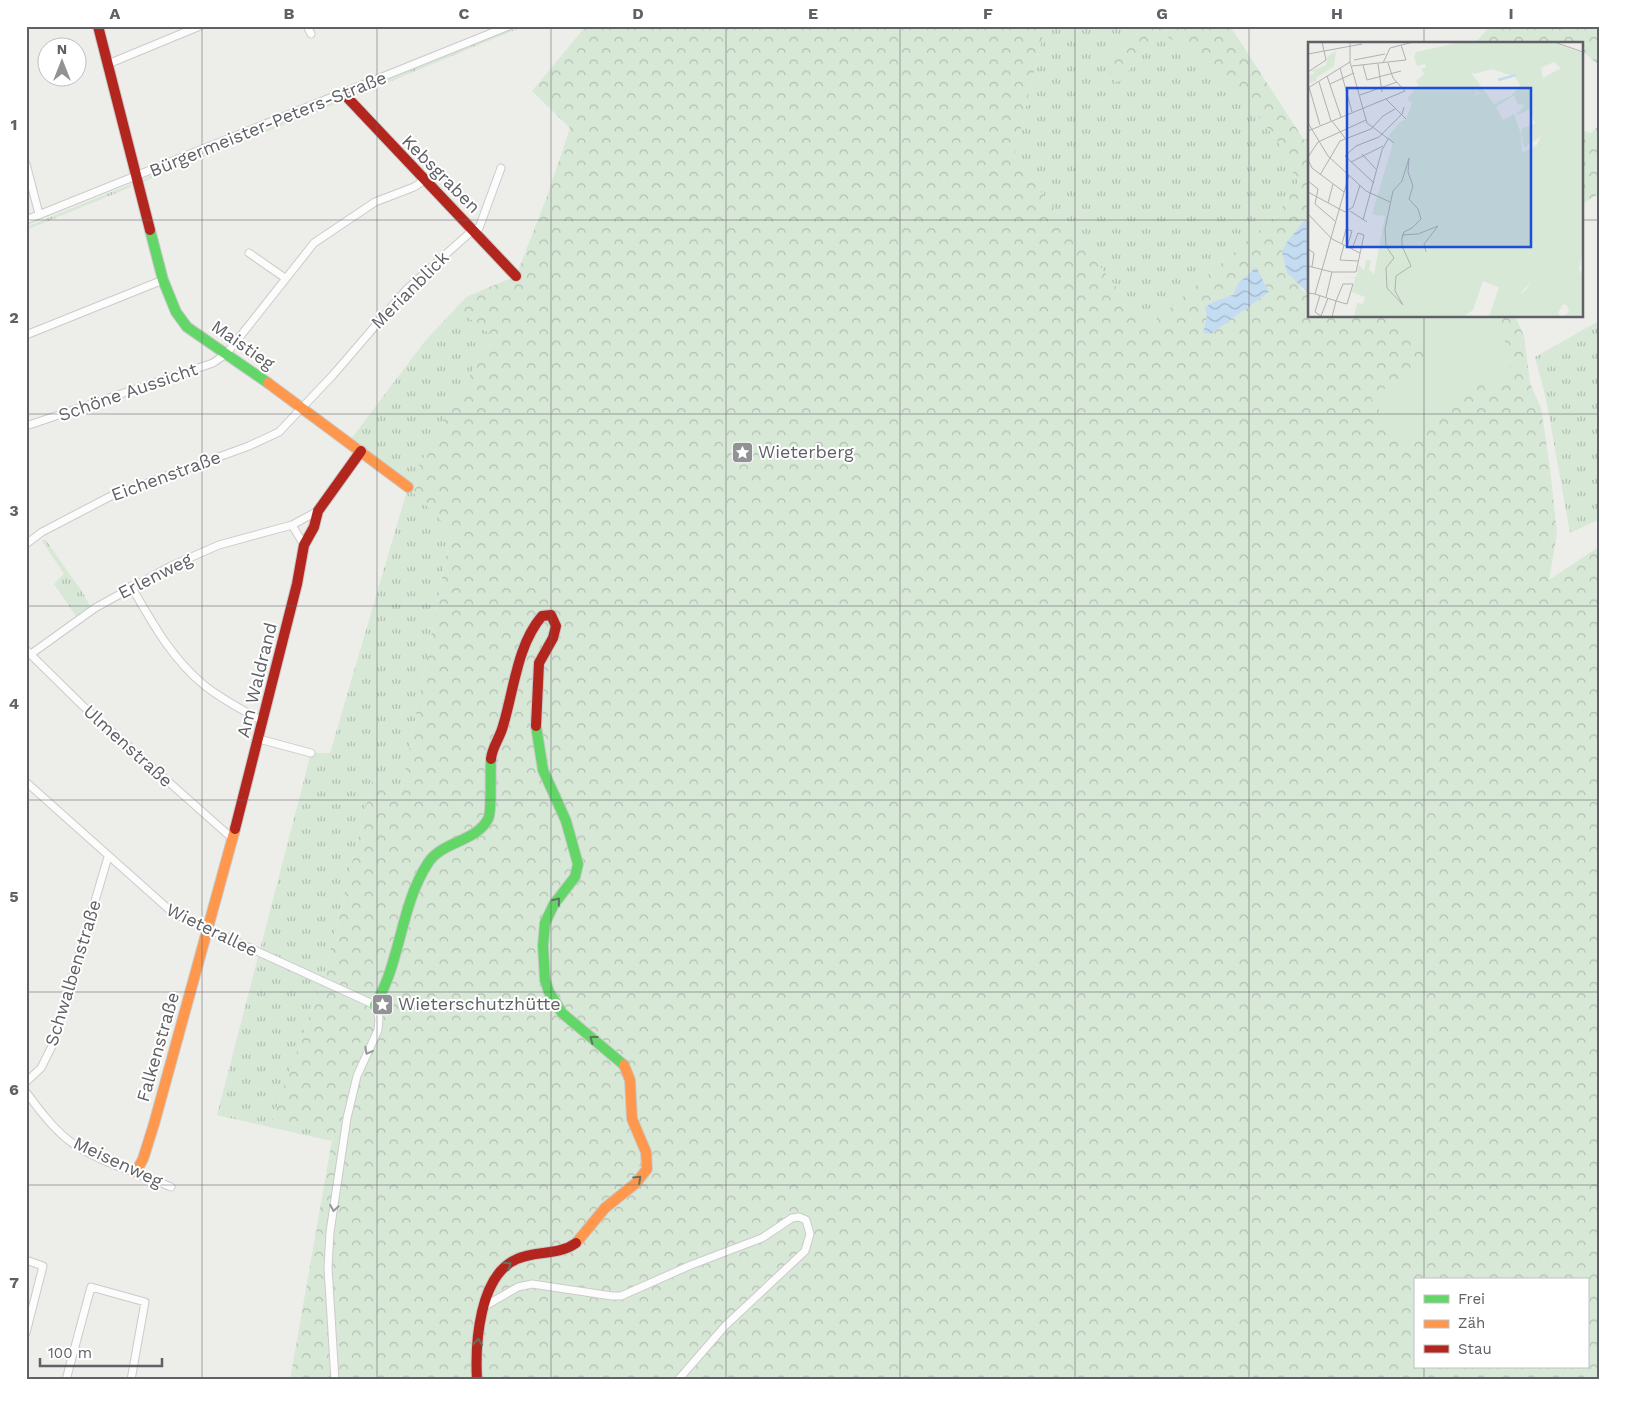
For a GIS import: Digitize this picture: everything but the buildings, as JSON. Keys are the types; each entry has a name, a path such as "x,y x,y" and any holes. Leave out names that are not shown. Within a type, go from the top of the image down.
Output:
{"street":[{"name":"Maistieg","path":"98,26 163,280 176,312 187,327 303,407 408,487"},
{"path":"108,64 200,26"},
{"path":"307,26 310,34"},
{"name":"Bürgermeister-Peters-Straße","path":"26,220 510,27"},
{"name":"Kebsgraben","path":"344,94 384,140 474,229 516,276"},
{"path":"26,164 39,214"},
{"name":"Merianblick","path":"303,407 407,289 474,229 480,228 501,168"},
{"path":"227,353 314,243 344,221 375,202 414,187 425,180"},
{"path":"249,253 285,278"},
{"path":"26,335 163,280"},
{"name":"Schöne Aussicht","path":"26,426 213,363 227,353"},
{"name":"Eichenstraße","path":"26,544 56,524 110,496 249,446 279,432 303,407"},
{"name":"Am Waldrand","path":"209,930 259,739 297,584 304,545 314,527 318,511 361,451"},
{"name":"Erlenweg","path":"28,652 132,586 219,545 292,525 318,511"},
{"path":"292,525 304,545"},
{"path":"132,586 159,635 188,670 222,698 262,721"},
{"path":"335,1380 328,1245 347,1118 357,1076 378,1030 379,1018 375,1005 384,990 405,915 428,863 442,848 474,832 488,820 491,811 489,784 492,751 502,728 516,672 536,623 542,616 551,615 556,623 555,631 541,657 538,674 538,741 542,768 563,812 578,869 574,880 556,900 546,918 542,947 545,983 550,998 562,1014 615,1056 626,1068 630,1077 629,1103 632,1120 647,1152 648,1164 643,1176 608,1204 584,1235 572,1246 550,1254 522,1258 505,1266 492,1283 478,1334 477,1380"},
{"name":"Ulmenstraße","path":"28,652 83,706 234,839"},
{"path":"259,739 311,753"},
{"name":"Wieterallee","path":"26,782 167,909 375,1005"},
{"name":"Schwalbenstraße","path":"26,1082 41,1068 52,1046 108,857"},
{"name":"Falkenstraße","path":"136,1172 143,1159 154,1124 209,930"},
{"name":"Meisenweg","path":"26,1092 58,1131 68,1140 81,1148 171,1187"},
{"path":"485,1306 518,1286 532,1284 621,1296 691,1265 762,1238 792,1218 799,1217 806,1220 810,1234 805,1251 725,1326 678,1380"},
{"path":"26,1260 43,1266 26,1333"},
{"path":"66,1380 91,1286 145,1302 131,1380"}],"green space":[{"path":"586,26 1045,26 1014,158 1148,327 1277,215 1298,182 1279,143 1248,103 1173,40 1160,33 1117,84 1108,70 1113,50 1135,35 1142,26 1230,26 1304,140 1308,138 1308,219 1303,222 1297,232 1301,289 1308,294 1308,318 1516,318 1524,336 1530,383 1541,408 1550,468 1557,534 1549,580 1600,546 1600,1380 681,1380 678,1375 670,1380 290,1380 333,1134 272,1120 323,979 373,779 402,788 451,531 408,487 451,405 494,337 456,308 466,297 516,276 546,199 570,128 532,91","holes":["1238,284 1269,292 1203,333 1215,301 1233,295"]},
{"path":"1045,26 1142,26 1135,35 1113,50 1117,84 1160,33 1173,40 1248,103 1279,143 1298,182 1277,215 1148,327 1014,158"},
{"path":"1490,26 1600,26 1600,66 1584,53 1584,42 1476,42"},
{"path":"516,27 517,29 355,96 358,92"},
{"path":"338,100 342,101 143,182 145,178"},
{"path":"1600,124 1600,193 1584,203 1584,131 1591,133"},
{"path":"131,184 131,187 26,230 26,227"},
{"path":"456,308 494,337 451,405 451,531 402,788 373,779 323,979 272,1120 333,1134 331,1141 217,1115 311,753 330,753 408,487 351,439 425,341"},
{"path":"1398,318 1498,318 1509,355 1512,383 1487,392 1481,381 1403,445 1371,398 1428,358"},
{"path":"1597,322 1600,323 1600,519 1570,533 1546,399 1535,357"},
{"path":"45,539 90,606 76,616 54,584 64,574 42,541"}],"water":[{"path":"1308,219 1308,293 1287,273 1282,252 1287,242 1303,222"},
{"path":"1256,267 1269,292 1211,334 1203,333 1207,317 1205,307 1215,301 1233,295 1238,284"}],"traffic: fast":[{"path":"150,230 163,280 176,312 187,327 268,383"},
{"path":"536,726 543,770 566,821 578,864 575,877 554,904 545,923 543,946 545,980 549,992 562,1013 624,1065"},
{"path":"375,1005 390,971 412,897 428,863 442,850 483,827 488,819 491,759"}],"traffic: slow":[{"path":"268,383 408,487"},
{"path":"136,1172 143,1159 154,1124 235,829"},
{"path":"576,1243 605,1208 636,1183 647,1169 646,1152 632,1119 630,1080 624,1065"}],"traffic: jam":[{"path":"98,26 150,230"},
{"path":"344,94 516,276"},
{"path":"235,829 297,584 304,545 314,527 318,511 361,451"},
{"path":"491,759 503,726 517,668 527,640 542,616 551,615 556,626 553,638 539,663 536,726"},
{"path":"477,1380 477,1348 482,1312 494,1280 504,1267 517,1259 524,1256 562,1250 576,1243"}],"place":[{"name":"Wieterberg","path":"742,452"},
{"name":"Wieterschutzhütte","path":"382,1004"}]}
